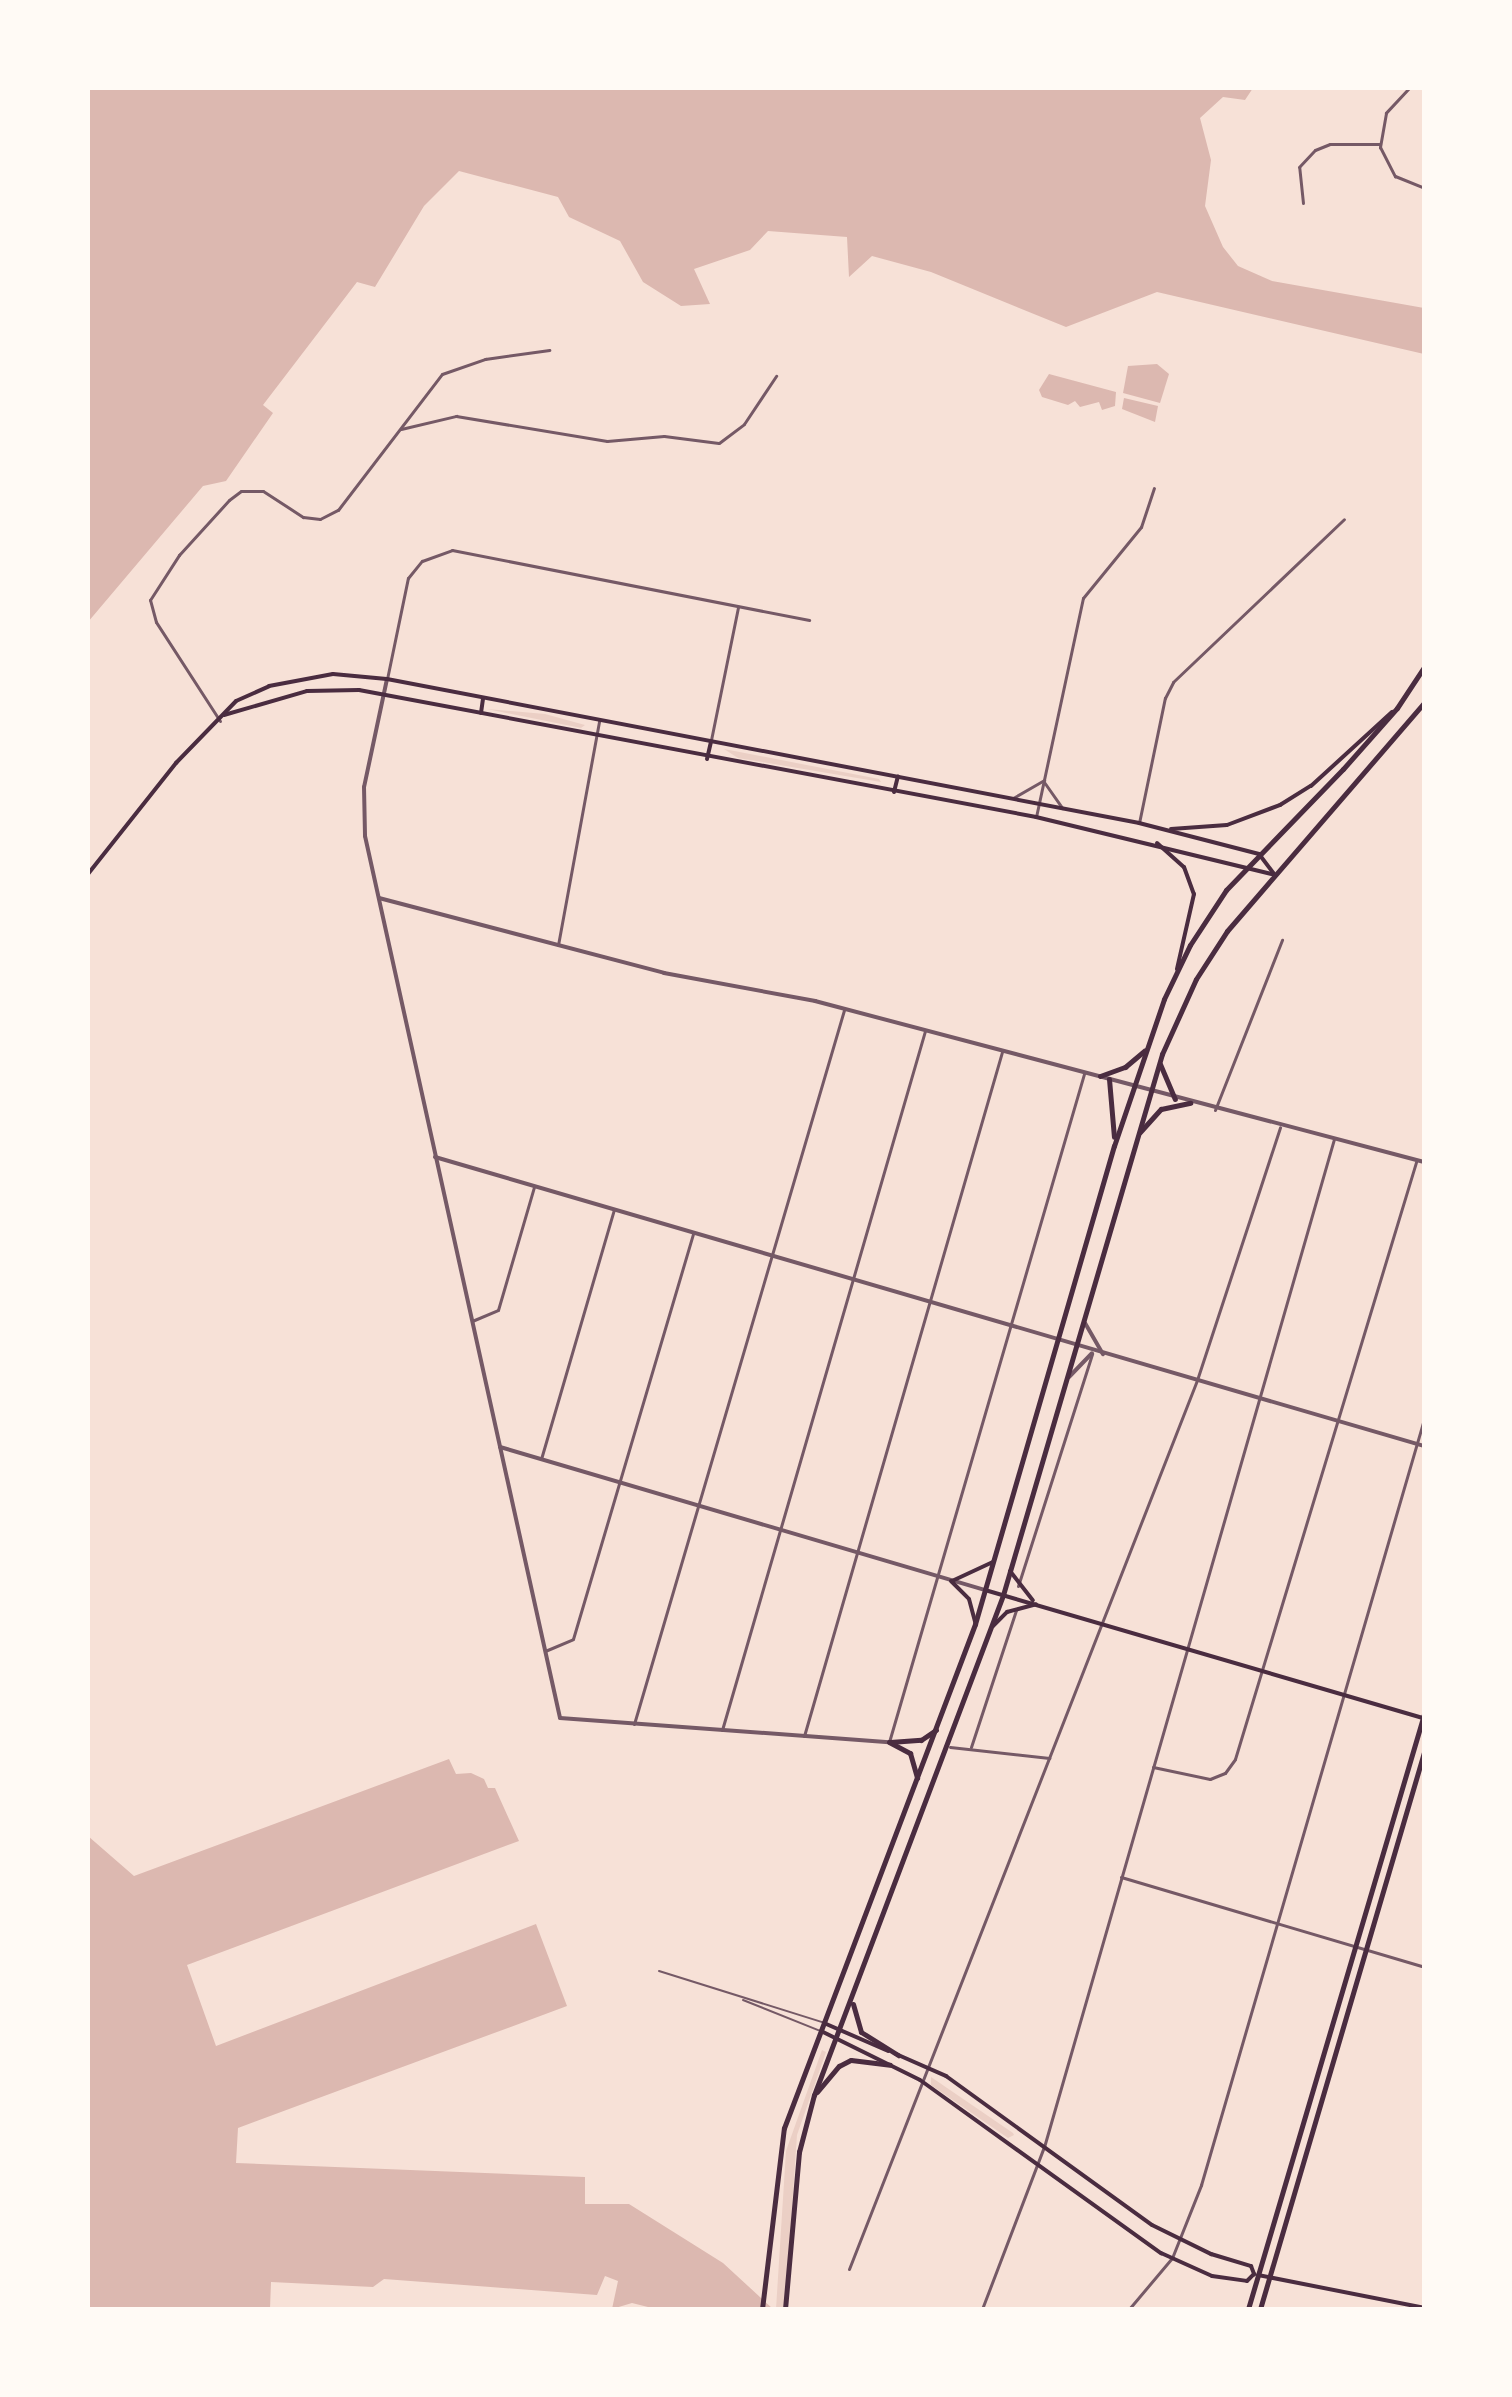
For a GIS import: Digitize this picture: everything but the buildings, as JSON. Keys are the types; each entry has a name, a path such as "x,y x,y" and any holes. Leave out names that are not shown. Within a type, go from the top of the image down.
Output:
{"main road":[{"path":"762,2309 784,2128 917,1785 975,1624 1114,1146 1146,1049 1176,972 1207,916 1259,854 1397,708 1424,667"},
{"path":"88,874 176,763 220,721 236,701 302,677 333,674 387,679 600,718 1139,823 1259,854 1275,875"},
{"path":"223,715 307,691 384,694 707,759 1036,817 1155,842 1249,865 1275,875"},
{"path":"481,713 483,698"},
{"path":"786,2306 799,2152 814,2095 950,1747 993,1626 1078,1348 1159,1062 1203,967 1275,875 1424,703"},
{"path":"1165,829 1227,825 1280,805 1311,786 1361,735 1397,708"},
{"path":"707,759 711,741"},
{"path":"894,792 898,776"},
{"path":"1155,842 1184,867 1194,894 1176,972"},
{"path":"1100,1076 1125,1067 1146,1049"},
{"path":"1159,1062 1175,1099"},
{"path":"1109,1079 1114,1146"},
{"path":"1137,1136 1161,1109 1190,1103"},
{"path":"975,1624 969,1599 951,1581 993,1562"},
{"path":"1010,1571 1018,1586 1038,1604"},
{"path":"985,1590 1424,1717 1255,2275 1248,2309"},
{"path":"993,1626 1017,1608 1038,1604"},
{"path":"889,1742 921,1740 938,1728"},
{"path":"889,1742 910,1753 917,1785"},
{"path":"1260,2309 1424,1752"},
{"path":"853,1999 861,2032 898,2055"},
{"path":"824,2023 926,2067 1180,2241 1251,2266 1255,2275"},
{"path":"821,2031 920,2080 1172,2258 1212,2276 1247,2281 1255,2275 1269,2277 1424,2308"},
{"path":"814,2095 839,2066 851,2060 890,2065"}],"street":[{"path":"1409,88 1386,113 1380,144 1395,176 1424,188"},
{"path":"1303,203 1299,167 1315,150 1330,144 1380,144"},
{"path":"220,721 156,622 150,600 179,555 241,491 263,491 303,517 320,519 338,510 442,374 485,359 549,350"},
{"path":"401,429 456,416 607,441 664,436 719,443 744,424 776,376"},
{"path":"1036,817 1083,598 1141,527 1154,488"},
{"path":"1139,823 1165,698 1173,682 1344,519"},
{"path":"809,620 463,550 441,552 422,561 403,588 363,818 560,1718 889,1742 1084,1072"},
{"path":"711,741 738,607"},
{"path":"558,945 600,718"},
{"path":"1010,798 1028,794 1044,780"},
{"path":"1044,780 1065,810"},
{"path":"379,898 558,945 845,1009 1100,1076 1215,1110 1424,1162"},
{"path":"1215,1110 1282,940"},
{"path":"634,1724 845,1009"},
{"path":"722,1730 925,1031"},
{"path":"804,1736 1002,1051"},
{"path":"849,2269 920,2080 1197,1380 1280,1127"},
{"path":"982,2309 1044,2147 1334,1139"},
{"path":"435,1157 1093,1353 1338,1419 1424,1446"},
{"path":"1153,1767 1210,1779 1225,1773 1235,1759 1417,1161"},
{"path":"472,1321 498,1310 534,1186"},
{"path":"541,1459 614,1209"},
{"path":"545,1651 573,1639 622,1483 693,1233"},
{"path":"1085,1323 1105,1356"},
{"path":"1018,1586 1093,1353"},
{"path":"1069,1377 1093,1353"},
{"path":"1129,2309 1172,2258 1180,2241 1277,1923 1424,1419"},
{"path":"500,1447 985,1590"},
{"path":"971,1747 1017,1608"},
{"path":"950,1747 1050,1758"},
{"path":"1121,1877 1424,1967"}],"lane":[{"path":"659,1971 821,2031"},
{"path":"738,1998 784,2006 824,2023"}],"shaded area":[{"path":"88,88 1253,88 1245,100 1223,97 1200,118 1211,160 1205,206 1223,247 1238,266 1272,281 1424,308 1424,354 1157,292 1066,327 931,272 872,256 849,277 847,237 768,231 750,250 694,269 710,304 681,306 643,282 620,241 569,217 558,197 459,171 424,206 375,287 357,282 263,405 273,413 226,481 203,486 88,622"},
{"path":"1157,364 1169,374 1160,403 1123,393 1128,366"},
{"path":"1049,374 1116,392 1115,406 1102,410 1099,402 1080,407 1075,401 1068,405 1042,397 1039,390"},
{"path":"1124,398 1158,406 1155,422 1122,409"},
{"path":"487,709 545,714 585,725 581,728"},
{"path":"724,749 879,779 881,782 738,758"},
{"path":"449,1759 456,1774 471,1773 484,1779 488,1788 495,1788 519,1841 187,1965 216,2046 536,1924 567,2006 238,2128 236,2163 585,2177 585,2204 629,2204 723,2263 773,2309 656,2309 632,2303 612,2309 618,2281 605,2276 597,2295 384,2279 373,2287 271,2282 270,2309 88,2309 88,1836 134,1876"},
{"path":"822,2050 826,2052 797,2135 785,2309 776,2309 786,2151"},
{"path":"931,2077 1014,2135 1008,2138 931,2085"}]}
